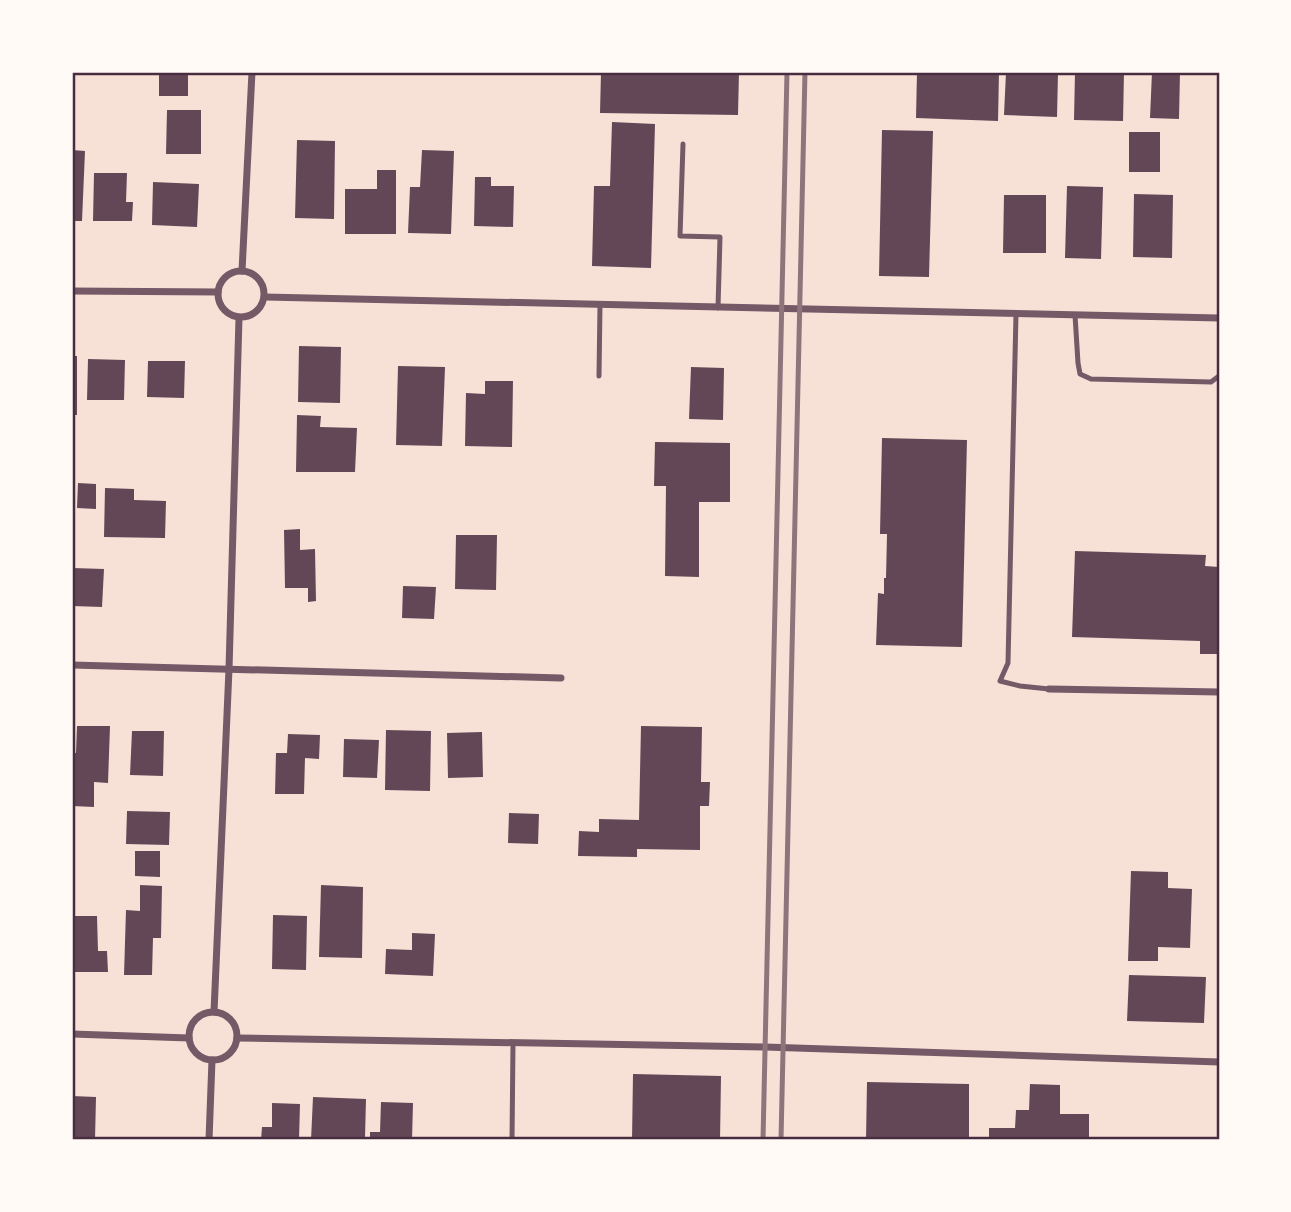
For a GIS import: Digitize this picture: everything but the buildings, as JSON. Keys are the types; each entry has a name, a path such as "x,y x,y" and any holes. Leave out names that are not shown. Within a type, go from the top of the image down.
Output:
{"street":[{"path":"242,271 251,72"},
{"path":"242,271 249,272 262,282 265,297 259,310 253,315 239,318 225,312 218,299 218,292 223,279 229,274 242,271"},
{"path":"72,291 218,292"},
{"path":"265,297 1219,318"},
{"path":"214,1012 229,669 239,318"},
{"path":"72,665 561,678"},
{"path":"1049,689 1219,692"},
{"path":"214,1012 229,1018 236,1031 236,1038 231,1052 212,1060 199,1056 190,1045 189,1030 193,1022 206,1013 214,1012"},
{"path":"72,1034 189,1038"},
{"path":"236,1038 783,1048 1219,1062"},
{"path":"209,1140 212,1060"}],"lane":[{"path":"683,144 680,236 720,237 718,308"},
{"path":"599,376 600,304"},
{"path":"1016,314 1009,663 1000,681 1049,689"},
{"path":"1076,315 1080,374 1091,379 1211,382 1219,376"},
{"path":"512,1140 513,1043"}],"railway":[{"path":"763,1140 787,72"},
{"path":"781,1140 805,72"}]}
